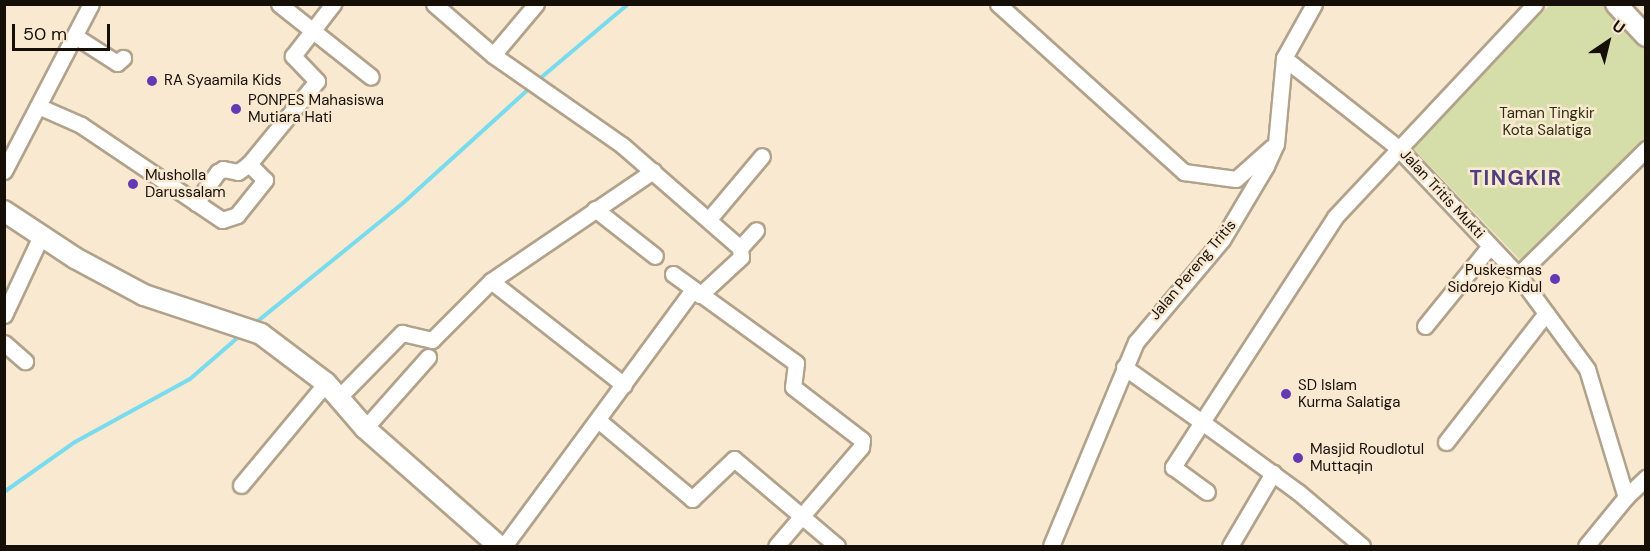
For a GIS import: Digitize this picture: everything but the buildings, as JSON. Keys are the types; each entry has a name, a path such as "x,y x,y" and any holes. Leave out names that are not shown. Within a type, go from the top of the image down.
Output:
{"street":[{"path":"4,171 91,4"},
{"path":"279,4 372,77"},
{"path":"196,203 218,172 223,169 238,172 249,164 317,81 293,56 333,4"},
{"path":"493,55 536,4"},
{"path":"998,4 1184,172 1236,179 1276,144"},
{"name":"Jalan Pereng Tritis","path":"1052,546 1124,366 1147,325 1222,240 1276,144 1284,58 1314,4"},
{"path":"1207,492 1173,467 1335,217 1397,147 1535,4"},
{"path":"1616,4 1646,36"},
{"path":"4,211 41,236 144,295 224,319 261,334 332,390 365,428 499,546 696,292 741,257 740,248 653,171 546,90 493,55 440,6"},
{"path":"75,36 117,63 123,58"},
{"name":"Jalan Tritis Mukti","path":"1284,58 1397,147 1518,275 1590,375 1626,497"},
{"path":"38,106 81,125 222,220 237,215 265,180 249,164"},
{"path":"1518,275 1646,149"},
{"path":"709,219 762,156"},
{"path":"241,485 332,390 402,333 432,340 491,281 653,171"},
{"path":"595,209 655,256"},
{"path":"740,248 756,230"},
{"path":"4,315 41,236"},
{"path":"1425,326 1490,246"},
{"path":"673,274 796,363 793,387 862,440 861,447 776,546"},
{"path":"491,281 624,385"},
{"path":"1446,442 1546,313"},
{"path":"4,343 25,361"},
{"path":"365,428 428,357"},
{"path":"1124,366 1273,472 1362,546"},
{"path":"598,420 691,499 734,459 801,518 837,546"},
{"path":"1230,546 1273,472"},
{"path":"1586,546 1626,497 1646,478"}],"green space":[{"name":"Taman Tingkir Kota Salatiga","path":"1550,5 1605,5 1645,46 1645,142 1521,261 1406,141"}],"waterway":[{"path":"537,81 628,4"},
{"path":"253,325 403,203 532,86"},
{"path":"4,492 75,442 190,379 242,334"}],"place":[{"name":"RA Syaamila Kids","path":"152,81"},
{"name":"PONPES Mahasiswa Mutiara Hati","path":"236,109"},
{"name":"Musholla Darussalam","path":"133,184"},
{"name":"Puskesmas Sidorejo Kidul","path":"1555,279"},
{"name":"SD Islam Kurma Salatiga","path":"1286,394"},
{"name":"Masjid Roudlotul Muttaqin","path":"1298,458"}],"district":[{"name":"TINGKIR","path":"1516,178"}]}
